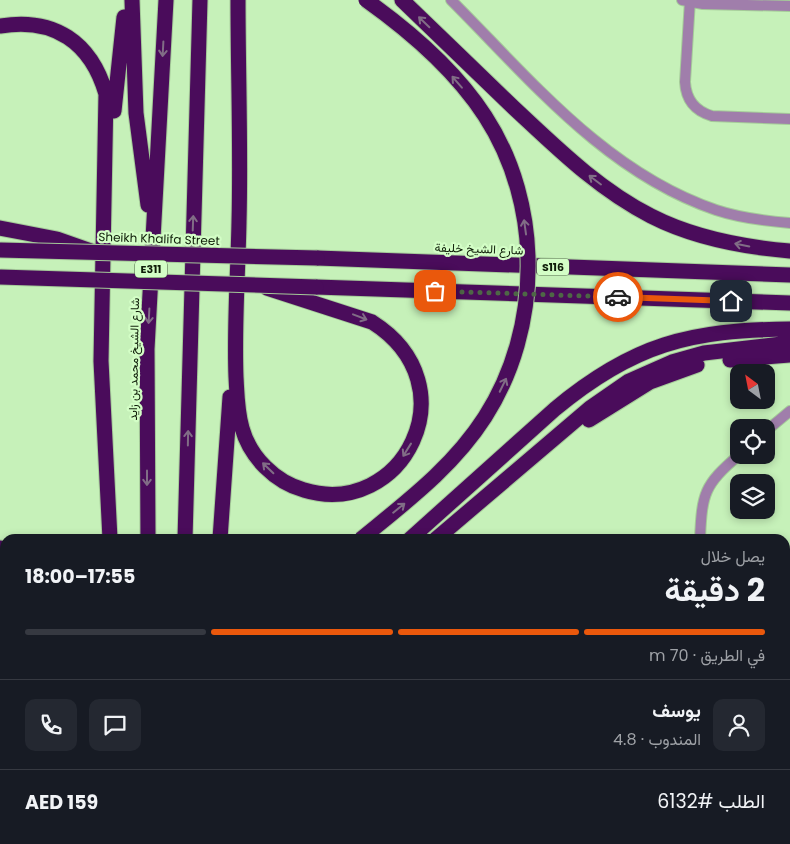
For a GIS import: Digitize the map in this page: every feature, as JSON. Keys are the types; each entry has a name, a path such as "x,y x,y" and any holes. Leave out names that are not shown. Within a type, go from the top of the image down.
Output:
{"highway":[{"path":"106,202 126,0"},
{"path":"132,0 136,113 152,236"},
{"name":"شارع الشيخ محمد بن زايد","path":"148,534 147,349 166,0"},
{"path":"185,534 200,0"},
{"path":"238,0 239,219 235,353 238,412 242,430 260,462 289,485 320,494 352,491 381,478 405,454 420,423 421,389 410,357 386,331 355,315 256,285"},
{"path":"366,0 409,33 444,66 480,109 495,133 512,172 520,199 526,234 528,274 526,311 517,348 504,384 484,418 461,450 433,480 367,534"},
{"path":"402,0 562,153 615,195 651,216 707,238 790,252"},
{"path":"0,26 16,23 34,24 52,29 68,37 93,62 101,77 106,94 106,202 101,361 110,534"},
{"path":"0,228 57,239 95,252"},
{"name":"Sheikh Khalifa Street","path":"0,250 317,258"},
{"name":"شارع الشيخ خليفة","path":"317,258 790,276"},
{"name":"S116","path":"0,277 790,303"},
{"path":"416,534 576,391 624,362 676,340 700,335 751,330 790,329"},
{"path":"442,534 602,398 657,367 704,354 790,343"},
{"path":"220,534 229,405 235,353"},
{"path":"553,440 577,429 635,390 673,373 717,361 790,355"}],"street":[{"path":"451,0 577,125 625,164 661,186 698,203 757,220 790,223"},
{"path":"790,6 687,1 686,82 686,90 692,104 704,114 712,116 790,119"},
{"path":"775,424 790,411"},
{"path":"700,534 702,503 708,486 720,471 730,463"}],"way so far":[{"path":"435,291 618,297"}],"route":[{"path":"618,297 731,301"}]}
